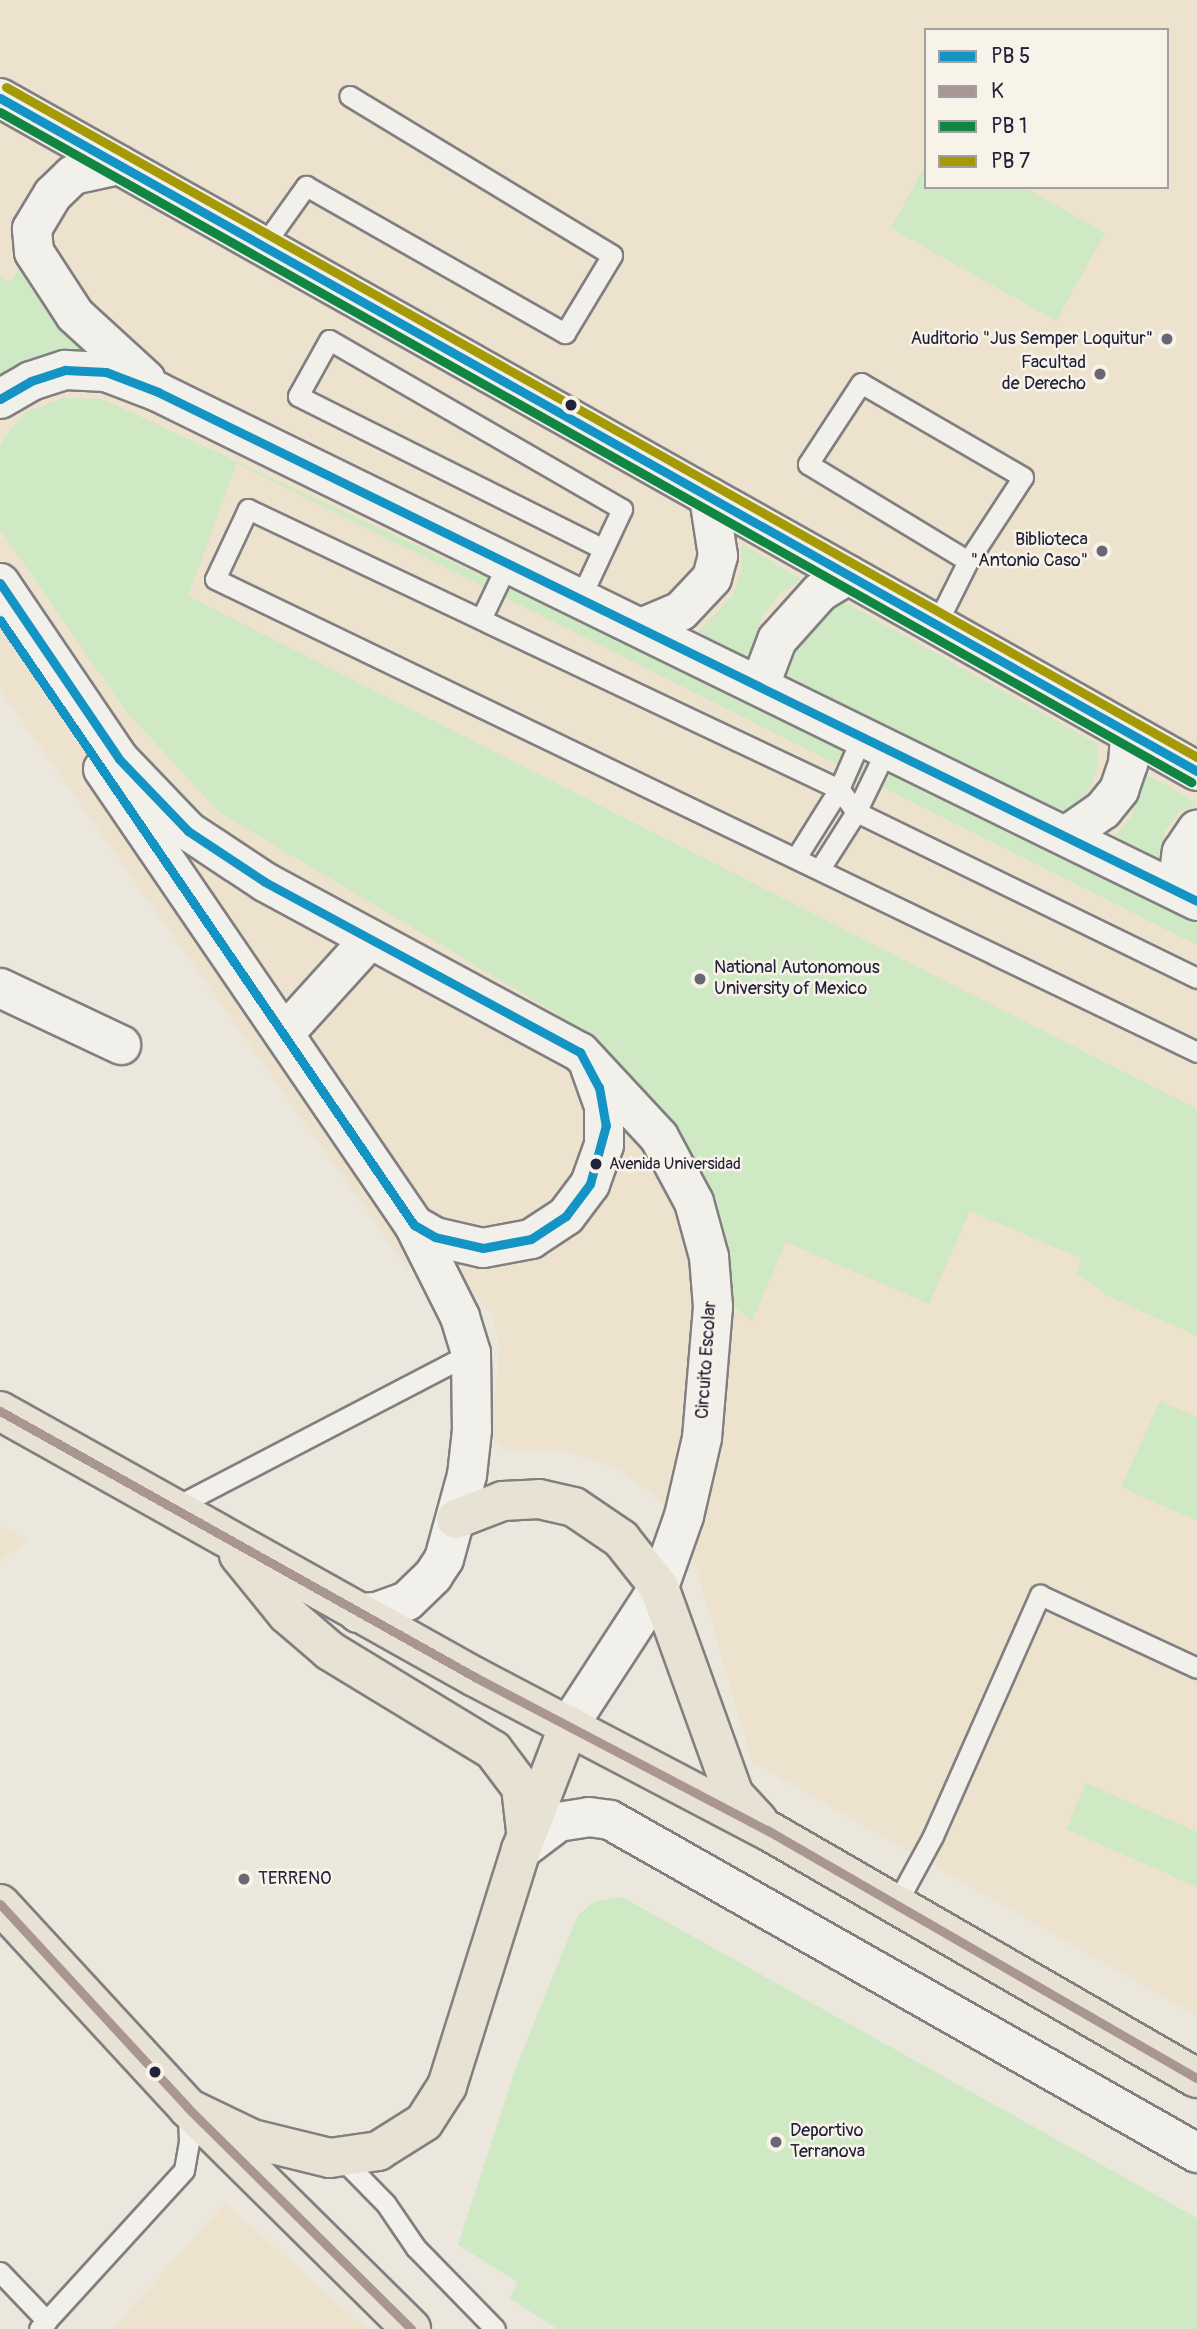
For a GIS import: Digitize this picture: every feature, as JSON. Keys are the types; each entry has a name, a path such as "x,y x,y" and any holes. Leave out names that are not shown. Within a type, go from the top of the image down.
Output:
{"main road":[{"path":"0,1412 358,1613 767,1830 1197,2078"},
{"path":"456,1519 486,1506 520,1498 574,1507 621,1539 659,1587 734,1795 767,1830"},
{"path":"226,1539 287,1614 330,1651 505,1760 525,1803 521,1850"},
{"path":"188,2108 285,2150 341,2158 391,2145 424,2122 440,2100 521,1850 569,1725"},
{"path":"0,1904 188,2108 411,2329"}],"street":[{"path":"0,98 848,575 935,627 1197,771"},
{"path":"119,165 73,175 53,194 32,229 34,252 75,314 158,392"},
{"path":"0,399 31,381 65,370 106,372 158,392 577,604 641,628 876,740 1187,895"},
{"path":"641,628 681,611 712,578 718,556 709,497"},
{"path":"760,685 783,631 820,592 848,575"},
{"name":"Circuito Escolar","path":"0,583 119,759 188,831 265,882 580,1052 659,1137 694,1202 709,1257 713,1307 702,1438 684,1516 659,1587 569,1725"},
{"path":"0,620 414,1225 456,1308 471,1353 472,1430 456,1519 444,1559 419,1591 392,1608 358,1613"},
{"path":"1067,835 1103,810 1119,790 1129,764 1129,734"},
{"path":"1187,895 1182,852 1197,830"},
{"path":"284,1034 370,939"},
{"path":"0,988 121,1045"},
{"path":"414,1225 435,1237 483,1248 531,1238 566,1216 590,1184 606,1125 599,1087 580,1052"},
{"path":"521,1850 558,1822 589,1816 610,1820 1197,2152"}],"lane":[{"path":"263,246 306,186 565,333 612,255 349,96"},
{"path":"577,604 622,509 330,340 298,396 603,549"},
{"path":"935,627 968,561 1023,477 861,383 808,464 968,561"},
{"path":"1197,978 856,812 839,789 248,509 215,579 821,867 1197,1052"},
{"path":"481,619 500,577"},
{"path":"797,856 839,789 876,740"},
{"path":"821,867 856,812 876,740"},
{"path":"172,1509 471,1353"},
{"path":"896,1904 933,1836 1040,1595 1197,1668"},
{"path":"0,2272 43,2325 184,2170 190,2142 188,2108"},
{"path":"341,2158 386,2204 416,2248 495,2329"}],"shaded area":[{"name":"National Autonomous University of Mexico","path":"0,0 1197,0 1197,2016 752,1762 694,1561 671,1516 655,1496 613,1466 562,1451 509,1452 495,1443 490,1435 500,1345 493,1316 472,1294 407,1268 0,690"},
{"path":"0,1525 28,1541 0,1561"},
{"path":"225,2203 336,2302 367,2329 113,2329"}],"green space":[{"path":"924,168 924,189 1028,189 1105,233 1056,321 891,228"},
{"path":"22,263 110,363 70,354 12,366 0,376 0,276 11,282"},
{"path":"64,398 102,399 961,799 1197,921 1197,945 237,463 188,596 1197,1109 1197,1336 1108,1296 1076,1273 1082,1259 970,1211 929,1304 786,1242 752,1321 711,1287 637,1113 559,1015 219,812 125,710 0,529 0,447 6,435 26,412"},
{"path":"742,544 802,580 780,593 762,616 750,666 692,639 733,595 742,570"},
{"path":"842,601 1097,744 1098,764 1090,789 1077,808 1060,821 783,681 790,654 821,612"},
{"path":"1144,773 1197,803 1178,813 1165,831 1158,870 1108,844 1132,816"},
{"path":"1160,1401 1197,1417 1197,1521 1121,1487"},
{"path":"1086,1783 1197,1832 1197,1887 1066,1829"},
{"name":"Deportivo Terranova","path":"622,1897 1197,2218 1197,2329 557,2329 510,2298 518,2282 458,2245 516,2067 578,1915 595,1901"}],"transit line":[{"path":"6,87 1197,757"},
{"path":"0,98 1197,771"},
{"path":"0,112 1191,782"},
{"path":"0,399 31,381 65,370 106,372 158,392 1197,901"},
{"path":"0,583 119,759 188,831 265,882 580,1052 599,1087 606,1125 590,1184 566,1216 531,1239 483,1248 435,1237 414,1225 0,620"},
{"name":"K","path":"0,1411 475,1677 767,1830 1197,2078"},
{"name":"K","path":"0,1904 188,2108 411,2329"}],"place":[{"name":"Auditorio \"Jus Semper Loquitur\"","path":"1167,339"},
{"name":"Facultad de Derecho","path":"1100,374"},
{"name":"Biblioteca \"Antonio Caso\"","path":"1102,551"},
{"name":"National Autonomous University of Mexico","path":"700,979"},
{"name":"Avenida Universidad","path":"596,1164"},
{"name":"TERRENO","path":"244,1879"},
{"name":"Deportivo Terranova","path":"776,2142"}]}
